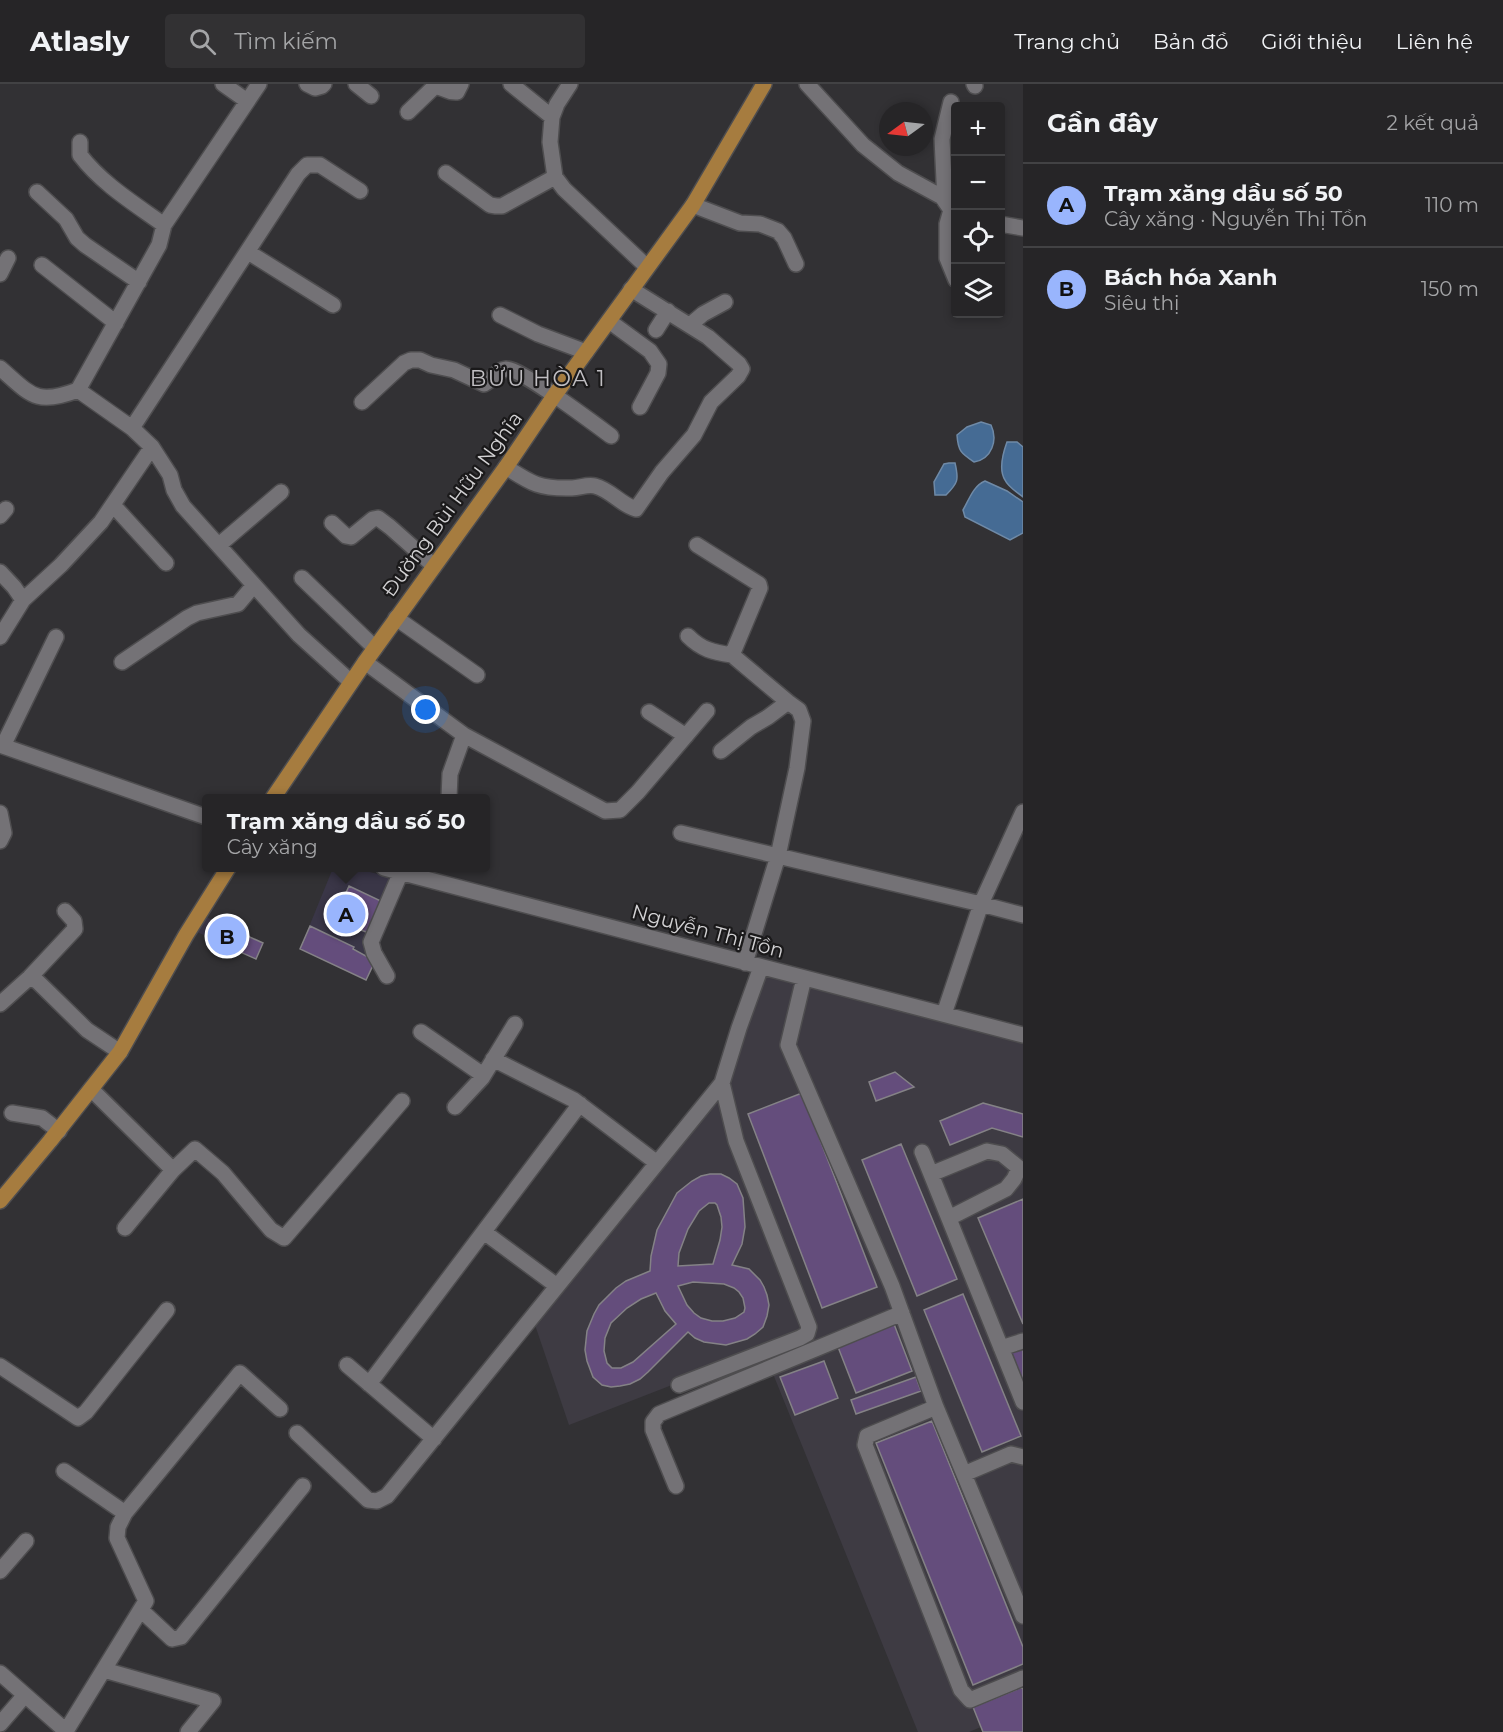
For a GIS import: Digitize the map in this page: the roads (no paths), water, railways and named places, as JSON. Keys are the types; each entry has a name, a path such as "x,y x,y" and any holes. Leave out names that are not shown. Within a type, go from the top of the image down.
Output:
{"main road":[{"name":"Đường Bùi Hữu Nghĩa","path":"276,794 364,662 693,205 764,84"},
{"path":"0,1200 59,1131 120,1052 186,935 225,872"}],"street":[{"path":"223,84 246,101"},
{"path":"0,368 29,393 40,398 57,397 78,390 159,245 164,225 259,84"},
{"path":"307,84 315,88 324,84"},
{"path":"356,84 371,96"},
{"path":"408,112 434,87 450,93 457,92 461,84"},
{"path":"511,84 552,117"},
{"path":"570,84 557,104 552,117 550,142 555,177 564,189 647,267"},
{"path":"807,84 863,145 898,173 942,196 951,207"},
{"path":"951,102 942,139 951,207 947,224 947,258 951,268"},
{"path":"80,142 80,155 88,166 164,225"},
{"path":"132,428 298,174 307,165 320,165 360,191"},
{"path":"446,173 490,205 496,206 502,206 555,177"},
{"path":"37,192 70,224 77,238 139,282"},
{"path":"693,205 740,222 774,228 784,238 796,264"},
{"path":"1005,225 1023,228"},
{"path":"248,252 333,305"},
{"path":"0,274 8,258"},
{"path":"42,265 116,323"},
{"path":"506,467 537,486 568,488 596,486 636,509 662,472 694,435 711,402 738,376 742,369 739,364 708,338 631,289"},
{"path":"690,325 703,314 725,302"},
{"path":"656,330 668,311"},
{"path":"500,315 538,334 586,352"},
{"path":"609,321 650,351 659,364 658,373 640,406"},
{"path":"362,402 404,363 415,359 454,370 484,384 501,370 511,369 611,436"},
{"path":"78,390 132,428 152,447 170,475 174,490 183,506 299,635 351,682"},
{"path":"0,637 24,600 102,522 152,447"},
{"path":"219,545 281,492"},
{"path":"113,505 166,563"},
{"path":"332,524 346,536 351,537 373,519 378,518 434,566"},
{"path":"697,545 728,566 752,578 760,586 732,655"},
{"path":"0,572 15,586 24,600"},
{"path":"302,578 375,648"},
{"path":"122,662 197,613 238,604 254,585"},
{"path":"396,618 477,675"},
{"path":"56,636 2,745 202,815"},
{"path":"688,636 702,648 732,655 799,710 803,721 797,768 778,856 745,963"},
{"path":"364,662 464,735 605,811 620,810 707,711"},
{"path":"721,752 751,727 788,702"},
{"path":"649,712 686,736"},
{"path":"449,794 450,774 464,735"},
{"path":"944,1014 981,904 1023,812"},
{"path":"0,813 4,833 0,841"},
{"path":"681,833 1023,915"},
{"path":"387,976 374,953 371,942 401,872"},
{"name":"Nguyễn Thị Tồn","path":"401,872 1023,1035"},
{"path":"0,1004 30,977 75,929 74,921 65,910"},
{"path":"297,1433 368,1500 380,1500 387,1496 722,1083 761,967"},
{"path":"30,977 87,1030 120,1052"},
{"path":"804,978 788,1045 892,1286 936,1407 1023,1616"},
{"path":"455,1107 476,1086 515,1024"},
{"path":"421,1032 483,1075"},
{"path":"493,1059 580,1104 657,1163"},
{"path":"679,1385 801,1338 807,1334 809,1327 736,1141 722,1083"},
{"path":"91,1089 173,1170"},
{"path":"125,1228 173,1170 195,1149 223,1173 271,1230 284,1238 402,1101"},
{"path":"369,1384 580,1104"},
{"path":"12,1113 42,1118 59,1131"},
{"path":"922,1152 1023,1402"},
{"path":"931,1174 987,1152 1002,1154 1021,1168 1006,1189 949,1218"},
{"path":"484,1232 557,1286"},
{"path":"0,1366 78,1418 86,1412 167,1310"},
{"path":"676,1486 653,1430 653,1422 658,1414 902,1312"},
{"path":"1001,1348 1023,1341"},
{"path":"347,1365 434,1438"},
{"path":"0,1673 66,1732 146,1601 117,1538 118,1527 125,1513 240,1373 280,1410"},
{"path":"936,1407 867,1436 865,1445 961,1690 970,1700 1023,1678"},
{"path":"964,1474 1011,1454 1023,1456"},
{"path":"64,1471 125,1513"},
{"path":"142,1611 172,1639 181,1637 303,1486"},
{"path":"0,1571 26,1540"},
{"path":"104,1670 213,1701 188,1732"},
{"path":"0,1724 25,1695"}],"water":[{"path":"981,422 991,425 993,443 985,457 974,462 961,451 957,435 967,427"},
{"path":"1007,442 1017,442 1023,447 1023,497 1008,485 1003,476 1002,461"},
{"path":"955,463 957,477 955,484 946,495 935,495 934,482 944,464"},
{"path":"985,481 1007,491 1023,502 1023,533 1010,540 965,517 963,510 969,498 977,486"}],"place":[{"name":"Trạm xăng dầu số 50","path":"346,914"},
{"name":"Bách hóa Xanh","path":"227,936"}],"district":[{"name":"BỬU HÒA 1","path":"538,378"}]}
